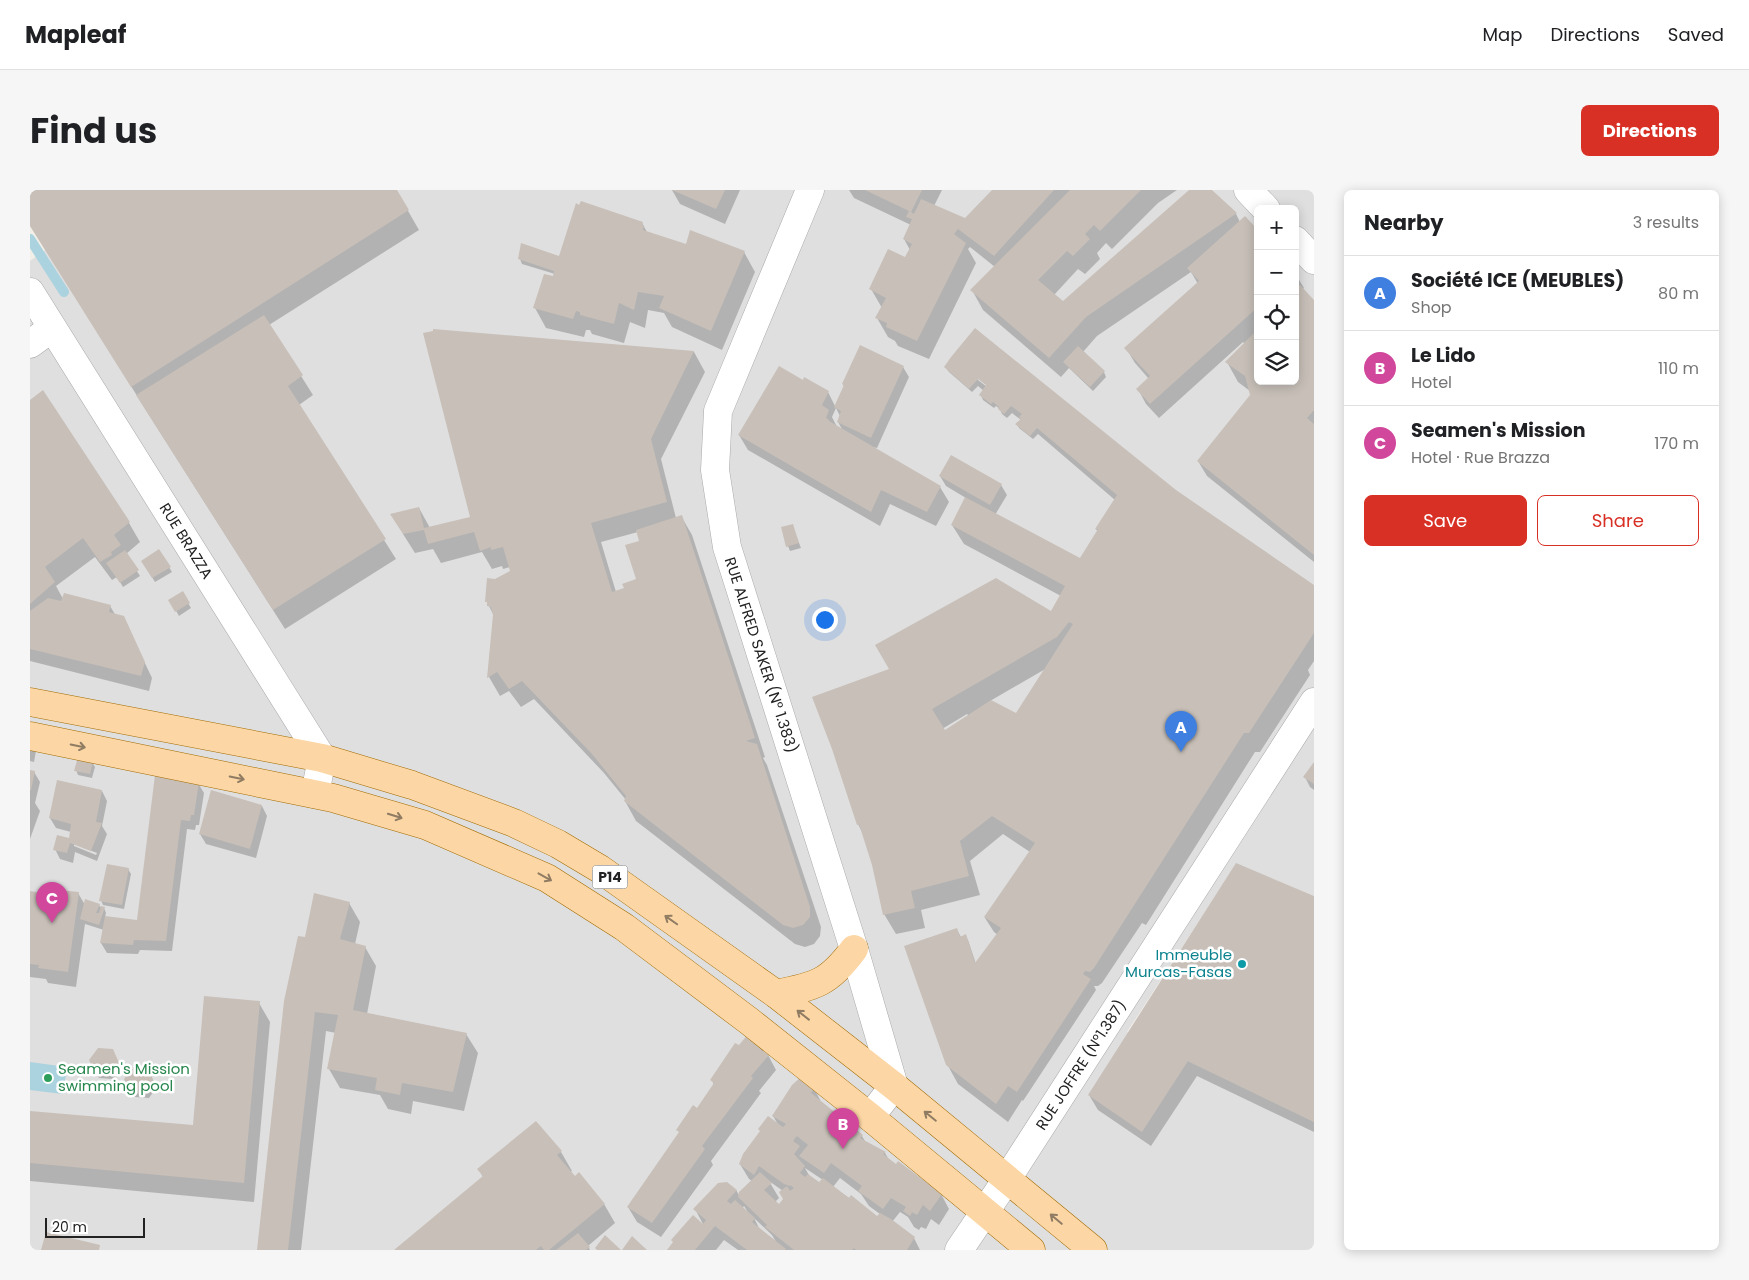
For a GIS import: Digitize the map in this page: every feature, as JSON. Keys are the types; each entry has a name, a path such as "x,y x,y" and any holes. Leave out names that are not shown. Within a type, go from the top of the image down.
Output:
{"main road":[{"name":"P14","path":"30,702 322,758 412,785 514,823 558,844 600,869 776,994 894,1086 1093,1250"},
{"name":"P14","path":"30,736 315,794 425,825 547,878 624,927 750,1021 1032,1250"},
{"path":"776,994 806,988 828,978 841,966 854,949"}],"street":[{"name":"RUE ALFRED SAKER (N° 1.383)","path":"810,190 718,412 715,470 727,547 854,949 894,1086"},
{"path":"1248,190 1262,205"},
{"path":"1299,244 1314,260"},
{"name":"RUE BRAZZA","path":"30,292 322,758"},
{"path":"30,344 52,328"},
{"name":"RUE JOFFRE (N°1.387)","path":"959,1250 1008,1179 1314,702"},
{"path":"315,794 322,758"},
{"path":"870,1117 894,1086"}],"shaded area":[{"path":"126,190 1314,190 1314,896 1236,864 1127,1032 1314,1122 1314,1250 30,1250 30,261"}],"water":[{"name":"Seamen's Mission swimming pool","path":"30,1062 67,1067 63,1094 30,1090"}],"building":[{"path":"30,190 397,190 409,210 131,387 30,226"},
{"path":"672,190 725,190 716,209"},
{"path":"865,190 922,190 911,212 914,214 921,199 965,218 992,190 1054,190 994,256 958,229 954,234 966,243 917,341 886,327 887,323 875,318 886,298 869,289 888,249 905,257 912,244 903,239 912,219 906,217 909,211"},
{"path":"1070,190 1141,190 1100,231 1094,225 1085,234 1090,239 1073,256 1067,251 1038,280 1063,301 1189,190 1212,190 1237,213 1086,317 1049,358 970,290"},
{"path":"581,201 643,222 643,230 686,244 690,230 745,251 711,331 659,308 664,296 638,292 634,310 619,303 614,324 580,315 580,312 576,311 573,319 533,308 544,274 553,276 554,271 518,259 521,243 559,256 576,203 579,205"},
{"path":"1245,216 1254,226 1254,311 1150,404 1136,389 1150,376 1124,348 1199,281 1187,268"},
{"path":"1299,286 1314,300 1314,410 1307,418 1314,424 1314,555 1197,461 1250,395 1245,376 1225,362 1254,333 1254,385 1299,385"},
{"path":"264,315 303,375 288,386 386,539 273,610 136,395"},
{"path":"975,328 1176,490 1314,585 1314,633 1249,733 1244,733 1094,968 1090,972 1085,971 1083,974 1091,979 1017,1092 1008,1086 996,1104 946,1065 904,946 957,928 960,937 966,934 975,963 1001,928 984,917 1035,843 992,816 960,841 969,876 911,891 915,908 883,915 872,865 859,824 857,825 832,749 812,697 889,669 875,645 996,578 1051,611 1065,586 951,525 965,497 1080,558 1098,529 1095,529 1117,495 1037,428 1030,436 1015,424 1021,419 1019,417 1022,414 1011,406 1004,414 993,402 991,404 979,395 986,385 978,379 969,389 944,367","holes":["1069,622 1073,624 1016,713 991,700 945,730 932,709 1057,637"]},
{"path":"433,329 694,351 651,439 667,502 591,523 612,592 624,588 622,584 636,579 625,545 639,541 636,530 682,515 755,738 746,741 757,744 810,907 810,917 803,925 793,928 783,925 624,801 626,796 592,754 522,681 509,689 497,672 487,678 493,615 491,607 487,606 487,602 485,602 487,578 495,579 510,571 503,547 491,550 491,547 480,551 474,532 428,544 424,530 403,534 390,514 419,507 424,528 470,517 423,333 433,331"},
{"path":"860,345 904,366 871,438 837,422 841,411 834,407 844,385 842,384"},
{"path":"1078,346 1105,371 1090,387 1063,362"},
{"path":"779,366 803,380 804,377 829,391 822,405 829,410 826,418 829,421 941,486 927,512 881,490 871,512 738,435"},
{"path":"43,390 130,522 114,535 121,545 111,552 112,555 100,562 83,538 45,567 55,582 30,604 30,400"},
{"path":"951,455 1002,484 990,505 939,476"},
{"path":"793,524 799,543 786,547 781,527"},
{"path":"159,549 171,567 152,578 141,561"},
{"path":"125,550 139,570 120,583 106,563"},
{"path":"183,591 190,603 175,612 168,600"},
{"path":"64,593 111,605 109,612 124,616 145,662 141,676 30,649 30,611 48,598 61,601"},
{"path":"78,757 93,761 90,774 74,771"},
{"path":"1314,762 1314,784 1303,777"},
{"path":"30,770 35,771 31,790 30,790"},
{"path":"155,775 199,782 194,815 191,815 190,821 181,820 166,941 134,940 133,945 100,943 105,916 137,920"},
{"path":"57,780 102,790 96,822 102,823 91,851 70,843 67,853 53,850 57,835 69,838 71,824 49,818"},
{"path":"211,790 262,805 250,849 199,834"},
{"name":"Immeuble Murcas-Fasas","path":"1236,863 1314,896 1314,1122 1188,1061 1142,1132 1088,1095"},
{"path":"107,864 129,868 122,905 99,901"},
{"path":"48,889 79,892 68,972 38,968 39,965 30,964 30,891 47,894"},
{"path":"314,893 350,902 340,939 366,946 353,1010 467,1033 453,1092 402,1083 400,1095 375,1090 377,1078 327,1069 338,1015 315,1012 288,1250 257,1250 284,1001 298,936 305,937"},
{"path":"85,899 100,904 96,913 99,913 101,906 105,907 99,925 80,919"},
{"path":"204,996 260,1001 244,1183 30,1163 30,1111 193,1125"},
{"path":"749,1033 764,1042 761,1050 769,1055 751,1076 753,1078 702,1146 705,1149 652,1223 627,1207 679,1132 676,1130 693,1105 697,1108 714,1083 710,1080 735,1043 739,1045"},
{"path":"98,1048 113,1049 119,1063 110,1075 95,1073 89,1060"},
{"path":"133,1067 148,1069 154,1082 146,1094 131,1093 124,1079"},
{"path":"801,1077 815,1087 811,1093 863,1135 860,1138 886,1152 883,1154 896,1164 898,1161 942,1194 930,1211 923,1205 917,1215 912,1212 910,1216 903,1211 906,1207 891,1198 883,1209 858,1191 862,1186 831,1163 824,1173 799,1156 808,1145 797,1136 793,1141 800,1146 794,1154 805,1166 800,1173 805,1177 808,1174 819,1182 823,1178 849,1198 851,1195 877,1216 880,1213 891,1219 915,1237 907,1250 856,1250 854,1248 852,1250 794,1250 765,1227 767,1225 738,1197 739,1192 760,1172 772,1183 764,1190 779,1204 783,1199 779,1192 787,1186 790,1191 794,1188 784,1184 759,1166 754,1175 739,1164 743,1154 760,1131 758,1129 768,1116 783,1127 786,1124 772,1116 792,1085"},
{"path":"536,1121 562,1151 557,1155 575,1176 579,1172 605,1204 549,1250 544,1250 541,1246 536,1250 394,1250 483,1176 477,1169"},
{"path":"727,1182 737,1190 727,1201 731,1204 735,1200 755,1218 752,1222 786,1249 747,1250 715,1226 695,1250 667,1250 673,1242 671,1240 693,1215 703,1224 706,1220 693,1209 718,1183"},
{"path":"46,1232 100,1245 99,1250 41,1250"},
{"path":"578,1233 590,1247 586,1250 556,1250"},
{"path":"605,1235 621,1250 597,1250 595,1248"},
{"path":"632,1236 647,1250 622,1250"}],"waterway":[{"path":"30,239 64,292"}],"place":[{"name":"Société ICE (MEUBLES)","path":"1181,752"},
{"name":"Seamen's Mission","path":"52,923"},
{"name":"Immeuble Murcas-Fasas","path":"1242,964"},
{"name":"Seamen's Mission swimming pool","path":"48,1078"},
{"name":"Le Lido","path":"843,1149"}]}
